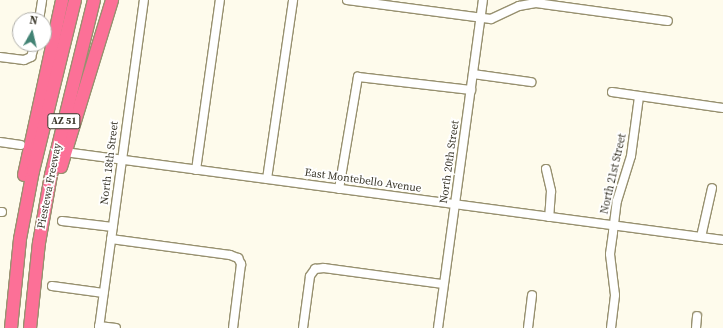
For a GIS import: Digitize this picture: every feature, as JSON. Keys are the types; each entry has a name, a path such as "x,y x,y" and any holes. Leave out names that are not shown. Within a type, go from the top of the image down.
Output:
{"highway":[{"path":"20,239 17,220 25,169 62,0"},
{"name":"Piestewa Freeway","path":"11,328 20,239 33,171 75,0"},
{"name":"Piestewa Freeway","path":"30,328 39,243 56,155 94,0"},
{"path":"39,243 48,226 66,150 112,0"}],"street":[{"path":"40,12 42,0"},
{"name":"North 18th Street","path":"99,327 144,0"},
{"path":"196,170 220,0"},
{"path":"267,179 293,0"},
{"path":"347,0 491,19 519,6 536,3 668,21"},
{"name":"North 20th Street","path":"438,328 443,284 472,90 483,0"},
{"path":"0,56 24,60 31,57 33,52"},
{"path":"473,74 531,82"},
{"path":"339,189 358,77 472,90"},
{"path":"612,92 723,108"},
{"name":"North 21st Street","path":"611,328 615,295 610,254 617,201 630,156 639,97"},
{"path":"0,142 22,145"},
{"name":"East Montebello Avenue","path":"72,153 723,240"},
{"path":"546,169 551,191 549,217"},
{"path":"701,237 712,188"},
{"path":"62,220 113,227"},
{"path":"111,240 230,255 238,258 241,264 233,328"},
{"path":"303,328 310,276 315,269 324,268 443,284"},
{"path":"52,286 104,293"},
{"path":"528,328 532,295"},
{"path":"696,328 697,316"},
{"path":"99,327 116,328"}]}
